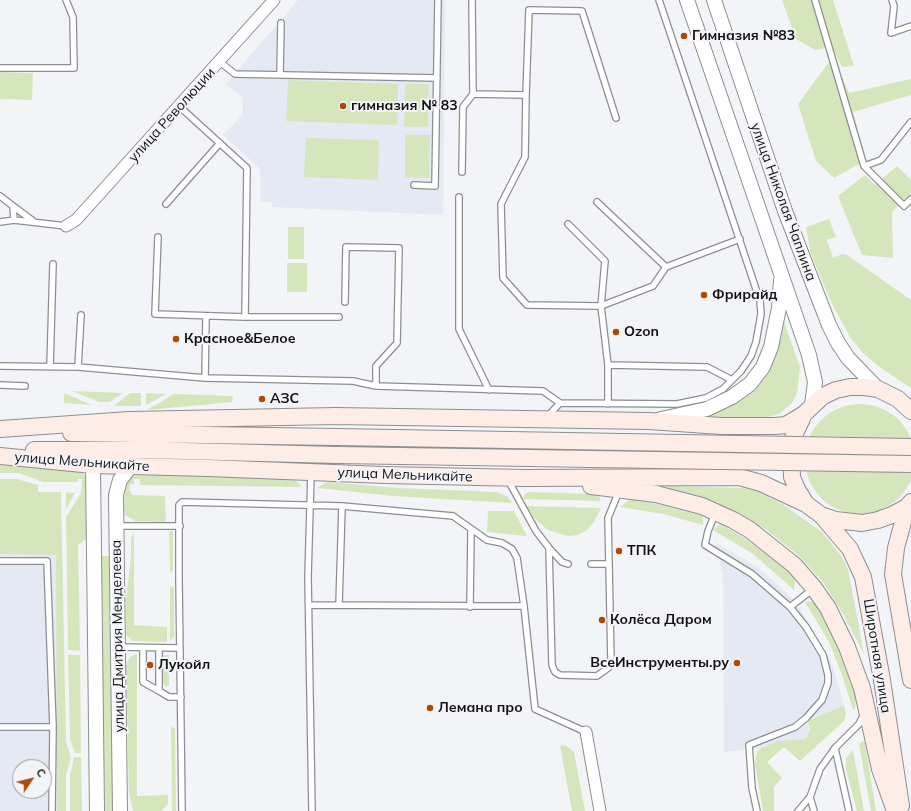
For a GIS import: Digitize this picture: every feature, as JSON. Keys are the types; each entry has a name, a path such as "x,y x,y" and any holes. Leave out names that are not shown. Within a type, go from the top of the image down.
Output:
{"main road":[{"name":"улица Мельникайте","path":"0,429 129,420 336,416 649,421 722,426 775,426 786,425 808,410 824,396 843,389 864,387 878,390 905,403 911,411"},
{"path":"806,504 792,477 791,451 793,438 808,410"},
{"name":"улица Мельникайте","path":"0,429 146,435 337,436 911,447"},
{"name":"улица Мельникайте","path":"0,450 146,450 337,455 911,464"},
{"name":"улица Мельникайте","path":"0,456 93,465 507,478 739,477 761,483 806,504 821,515"},
{"path":"525,478 620,489 675,498 716,512 734,520 767,542 794,564 828,608 856,668 866,704 880,769 895,811"},
{"path":"821,515 836,520 862,523 878,520 909,505"},
{"name":"Широтная улица","path":"909,505 896,548 893,574 911,680"},
{"name":"Широтная улица","path":"821,515 850,548 863,577 882,680 902,811"}],"street":[{"name":"улица Революции","path":"66,226 76,220 220,62 274,0"},
{"name":"улица Николая Чаплина","path":"687,0 809,355 815,382 808,410"},
{"name":"улица Николая Чаплина","path":"714,0 785,211 829,325 848,358 878,390"},
{"path":"649,421 707,409 732,397 750,384 763,367 772,347 781,274"},
{"name":"улица Дмитрия Менделеева","path":"93,465 97,811"},
{"name":"улица Дмитрия Менделеева","path":"120,811 117,647 117,487 124,474 131,466"},
{"path":"586,732 600,811"}],"lane":[{"path":"0,68 74,68 74,17 66,0"},
{"path":"414,185 435,186 438,0"},
{"path":"462,172 463,107 473,94 472,0"},
{"path":"0,366 78,367 205,378 353,381 376,386 543,391 560,403 677,404 706,398 723,389 751,356 756,342 761,314 753,276 659,0"},
{"path":"815,0 864,166 904,206 911,199"},
{"path":"892,0 894,6 891,33 911,26"},
{"path":"616,118 582,11 529,10 525,157 501,204 503,278 527,305 601,306 653,286 666,267 740,239"},
{"path":"280,74 281,24"},
{"path":"220,62 235,74 437,78"},
{"path":"473,94 526,95"},
{"path":"180,106 247,168 245,317"},
{"path":"864,166 881,160 911,122"},
{"path":"166,204 220,143"},
{"path":"0,196 33,221"},
{"path":"459,197 459,329 489,390"},
{"path":"597,202 666,267"},
{"path":"13,206 14,220"},
{"path":"0,222 14,220 33,221 66,226"},
{"path":"568,224 605,261 601,306 608,365 608,404"},
{"path":"158,237 155,314 206,317 340,317"},
{"path":"345,302 346,247 399,248 397,344 376,366 376,386"},
{"path":"50,367 53,264"},
{"path":"78,367 81,315"},
{"path":"205,378 206,317"},
{"path":"608,365 707,367 732,380"},
{"path":"0,385 25,386"},
{"path":"545,419 560,403"},
{"path":"311,472 308,605 312,811"},
{"path":"507,478 536,531 562,562 568,564"},
{"path":"549,548 552,665 554,672 560,675 597,676 608,668 611,662 608,518 620,489"},
{"path":"182,811 179,648 180,505 184,501 310,504 453,516 487,540 502,543 512,549 517,558 536,709 586,732"},
{"path":"339,606 342,506"},
{"path":"716,512 708,531 705,546 752,574 790,607 806,627 823,655 826,663 828,683 822,700 815,710 795,727 749,745 752,788 757,811"},
{"path":"117,526 180,526"},
{"path":"470,607 471,530"},
{"path":"0,561 47,561 53,727 52,811"},
{"path":"591,564 609,564"},
{"path":"790,607 814,588"},
{"path":"308,605 470,607 524,606"},
{"path":"117,647 179,648"},
{"path":"143,648 143,682 170,697 181,697"},
{"path":"159,648 159,691"},
{"path":"798,811 810,797 820,769 836,748 860,724 866,704"},
{"path":"0,727 53,727"},
{"path":"836,748 849,811"},
{"path":"810,797 814,811"}],"shaded area":[{"name":"гимназия № 83","path":"298,0 445,0 443,215 272,207 272,202 261,202 260,169 223,135 243,114 243,98 226,84"},
{"path":"715,542 759,568 791,597 801,610 831,661 844,705 808,721 809,733 803,739 778,741 761,748 724,752 723,575"},
{"path":"0,547 61,547 65,811 0,811"}],"green space":[{"path":"782,0 833,0 854,66 842,67 832,47 815,50 796,39"},
{"path":"829,62 842,77 849,93 911,79 911,95 853,112 866,160 834,178 816,161 798,104"},
{"path":"0,72 33,73 32,100 0,99"},
{"path":"288,80 398,84 397,125 286,121"},
{"path":"405,84 429,84 428,127 404,127"},
{"path":"405,135 430,135 429,178 405,177"},
{"path":"306,138 379,140 378,180 304,177"},
{"path":"897,166 911,180 911,193 892,212 893,258 862,255 838,196 865,175 875,185"},
{"path":"829,219 836,237 827,240 833,258 842,254 847,255 911,300 911,388 878,366 863,353 850,337 830,300 811,254 806,227"},
{"path":"288,227 304,227 304,259 288,259"},
{"path":"287,263 307,263 307,292 287,292"},
{"path":"784,322 800,367 797,393 792,403 779,414 764,418 740,419 712,417 709,415 769,369 777,352"},
{"path":"72,391 123,393 110,402 99,402"},
{"path":"64,393 92,405 64,403"},
{"path":"130,393 141,393 141,406 114,406"},
{"path":"146,393 166,394 146,405"},
{"path":"174,394 233,396 232,402 147,410"},
{"path":"860,404 871,405 881,409 899,420 910,438 914,448 914,470 910,480 899,498 881,509 871,513 860,514 849,513 839,509 821,498 810,480 806,470 805,459 806,448 810,438 821,420 839,409 849,405"},
{"path":"0,463 13,466 70,467 81,470 86,478 87,538 78,545 80,651 68,650 66,517 81,493 82,479 78,479 78,482 43,482 19,473 0,473"},
{"path":"145,472 292,479 297,481 302,487 140,485 140,479 134,479 134,484 130,484 129,489 132,495 165,496 166,522 135,521 125,515 125,492 128,481 131,477"},
{"path":"0,479 17,479 38,485 38,492 61,492 66,741 71,758 66,775 66,811 57,811 56,555 0,554"},
{"path":"330,482 398,488 497,492 508,497 512,503 393,496 317,488"},
{"path":"668,486 741,488 755,490 784,505 822,532 842,557 848,569 864,654 843,614 823,582 798,555 768,531 737,512 696,496 667,490"},
{"path":"66,492 75,493 66,509"},
{"path":"528,492 596,494 600,498 600,501 523,499 525,494"},
{"path":"637,499 700,515 703,518 703,525 663,514 620,507 629,500"},
{"path":"526,506 601,508 594,522 587,530 578,535 567,536 548,530 536,520"},
{"path":"488,511 514,511 527,536 487,532"},
{"path":"720,524 746,539 784,568 794,578 794,590 753,554 713,530"},
{"path":"169,531 173,531 173,570 170,573"},
{"path":"134,533 134,625 167,627 167,642 132,641 126,635 126,600 131,558 131,538"},
{"path":"100,556 109,556 114,811 105,811"},
{"path":"170,586 174,588 174,637 170,641"},
{"path":"810,601 815,603 837,640 856,697 855,709 853,710 842,675 829,642 805,602"},
{"path":"137,654 137,796 168,795 168,804 161,811 133,811 129,793 126,666 130,657"},
{"path":"68,655 80,655 81,753 75,753 70,739"},
{"path":"162,655 169,655 169,686 165,686 162,681"},
{"path":"844,705 846,714 844,721 800,761 784,747 767,762 782,778 774,787 774,811 763,811 755,764 757,752 761,748 778,741 803,739 807,737 810,730 808,721"},
{"path":"171,726 175,729 176,811 172,811"},
{"path":"863,741 865,743 876,811 871,811 859,744"},
{"path":"565,745 574,752 585,811 572,811 560,746"},
{"path":"853,750 864,811 857,811 846,769 846,758"},
{"path":"74,757 81,757 82,811 70,811 70,776"}],"place":[{"name":"Гимназия №83","path":"684,36"},
{"name":"гимназия № 83","path":"343,106"},
{"name":"Фрирайд","path":"704,295"},
{"name":"Ozon","path":"616,332"},
{"name":"Красное&Белое","path":"176,339"},
{"name":"АЗС","path":"262,399"},
{"name":"ТПК","path":"619,551"},
{"name":"Колёса Даром","path":"602,620"},
{"name":"ВсеИнструменты.ру","path":"737,663"},
{"name":"Лукойл","path":"150,665"},
{"name":"Лемана про","path":"430,708"}]}
